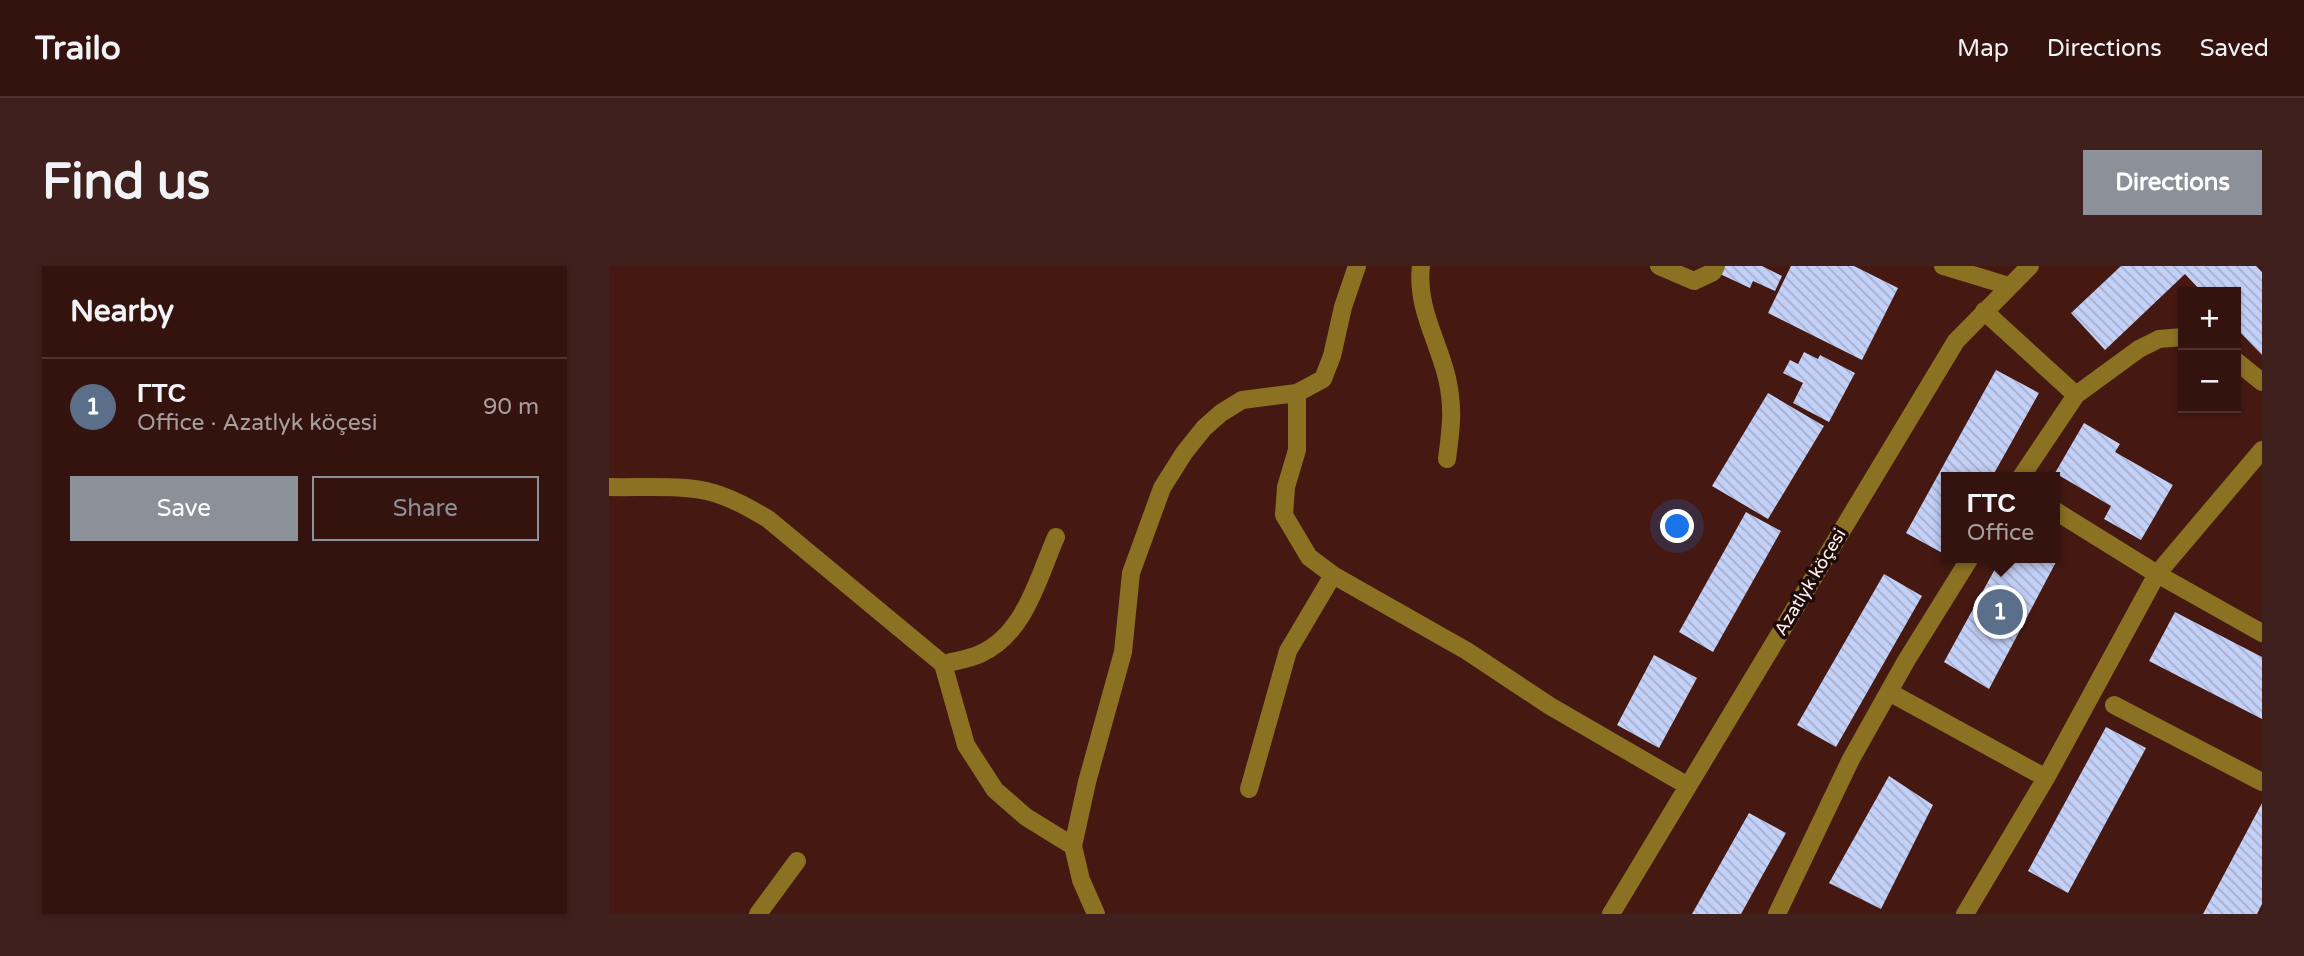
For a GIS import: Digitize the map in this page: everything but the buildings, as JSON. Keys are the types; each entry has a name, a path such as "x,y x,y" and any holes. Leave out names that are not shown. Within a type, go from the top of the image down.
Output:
{"street":[{"path":"1096,914 1081,880 1073,846 1087,782 1123,652 1131,573 1162,488 1184,453 1204,428 1221,413 1243,400 1297,393 1323,379 1357,266"},
{"path":"1421,266 1422,303 1446,375 1453,412 1447,459"},
{"path":"1659,266 1694,281 1713,272 1716,266"},
{"path":"1943,266 2009,286"},
{"name":"Azatlyk köçesi","path":"1611,914 1956,341 2030,266"},
{"path":"1984,311 2076,395"},
{"path":"2024,472 2076,395 2139,349 2159,339 2178,337"},
{"path":"2241,365 2262,383"},
{"path":"1297,393 1297,450 1286,487 1284,515 1309,557 1333,575 1467,651 1550,706 1688,786"},
{"path":"1965,914 2046,778 2157,574 2262,450"},
{"path":"609,487 712,492 743,504 768,519 943,664 966,745 995,790 1026,817 1073,846"},
{"path":"2060,513 2157,574 2262,633"},
{"path":"943,664 980,654 1007,636 1021,618 1056,537"},
{"path":"1777,914 1850,761 1888,692 1967,563"},
{"path":"1249,789 1288,651 1333,575"},
{"path":"1888,692 2046,778"},
{"path":"2114,705 2262,782"},
{"path":"758,914 797,861"}],"place":[{"name":"ГТС","path":"2000,612"}]}
